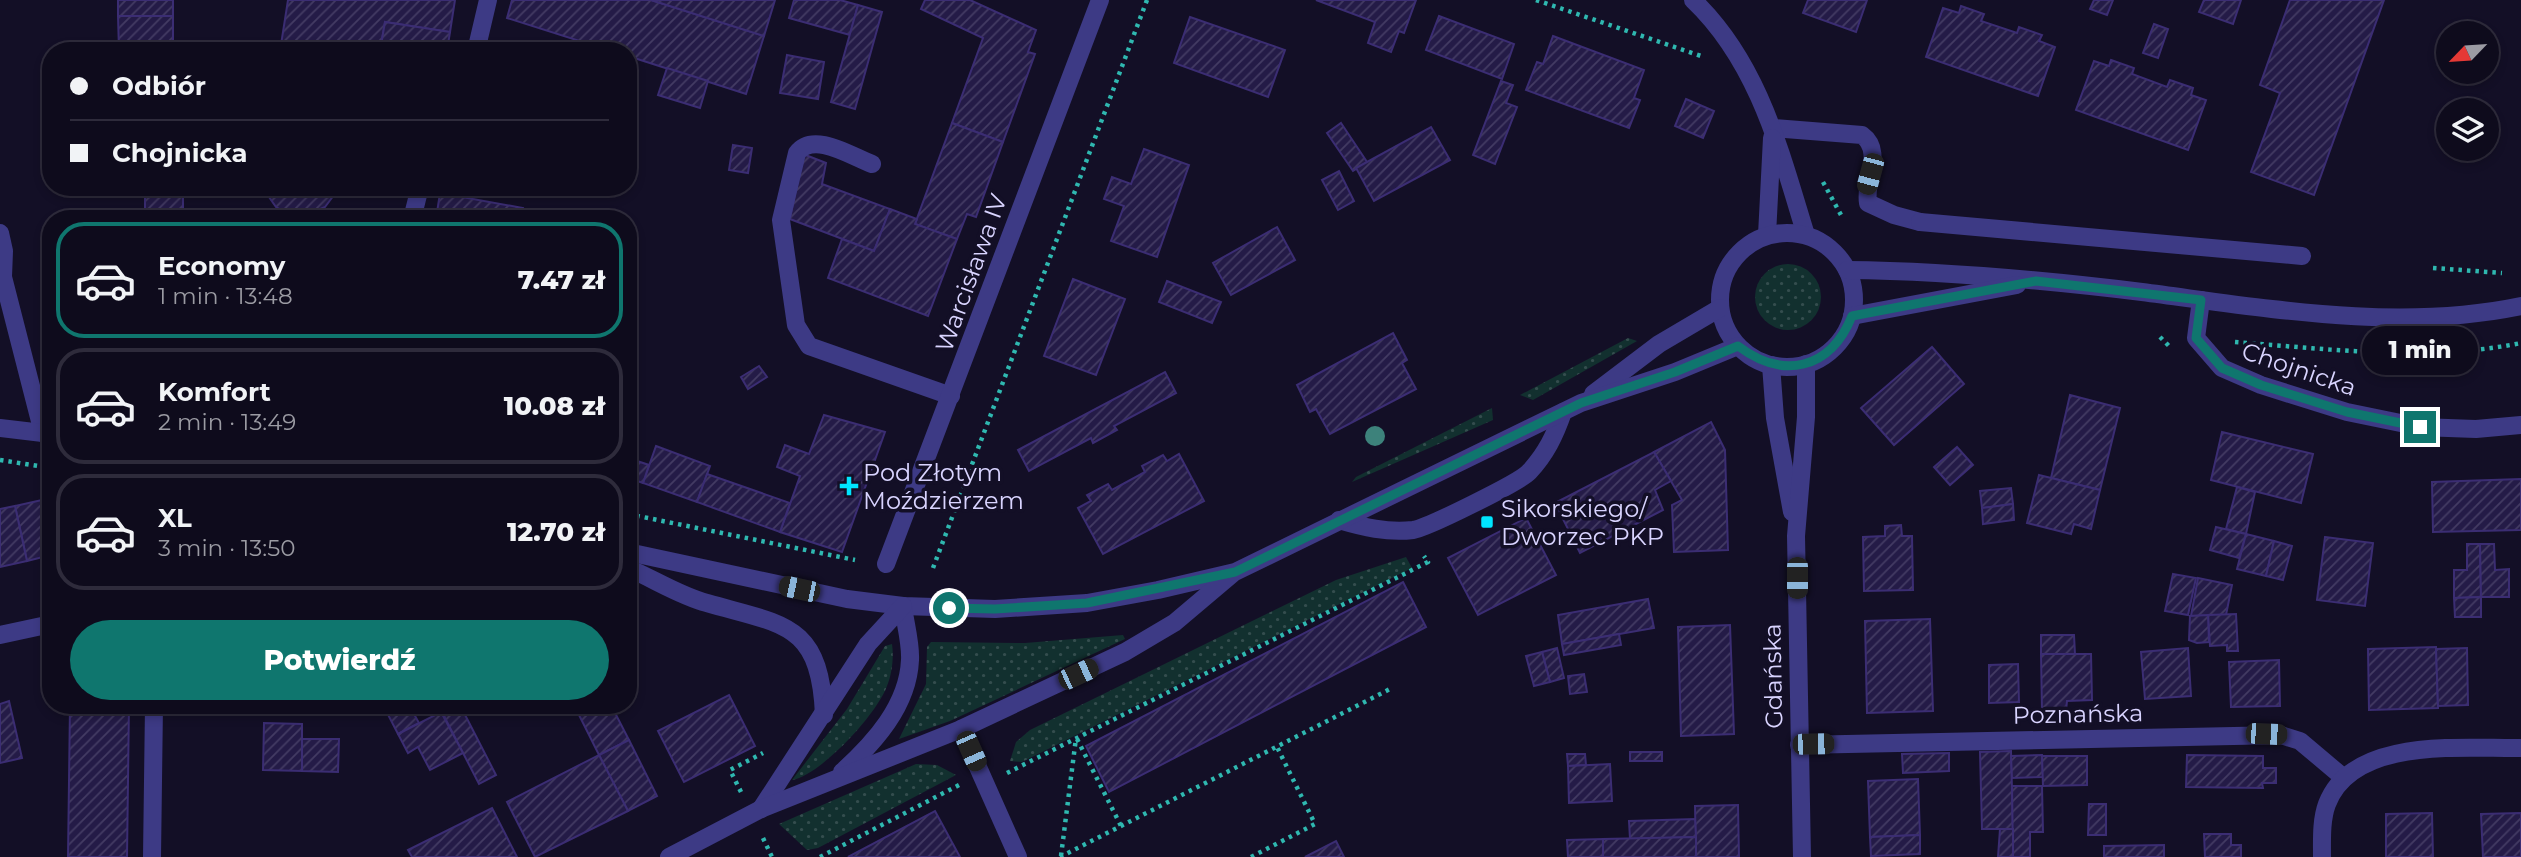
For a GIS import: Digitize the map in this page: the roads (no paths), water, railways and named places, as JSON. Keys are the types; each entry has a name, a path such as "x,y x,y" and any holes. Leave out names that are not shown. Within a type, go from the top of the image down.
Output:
{"street":[{"path":"479,42 488,0"},
{"name":"Warcisława IV","path":"886,564 1100,0"},
{"path":"1693,0 1725,35 1748,71 1773,128 1806,235"},
{"path":"1773,128 1862,135 1873,148 1866,188 1868,203 1894,215 1920,222 2302,256"},
{"path":"1767,235 1773,128"},
{"path":"872,164 814,142 803,145 797,153 781,220 796,325 809,346 951,396"},
{"path":"1787,232 1806,235 1823,243 1847,270 1853,292 1852,316 1835,346 1806,364 1789,367 1770,365 1738,346 1726,328 1720,308 1721,284 1730,262 1746,245 1767,235 1787,232"},
{"path":"0,233 4,251 3,277 42,416"},
{"path":"1847,270 1921,270 2327,314 2414,317 2521,306"},
{"path":"1852,316 2036,281"},
{"name":"Chojnicka","path":"2201,300 2196,338 2222,368 2261,385 2347,412 2420,427 2476,429 2521,425"},
{"path":"1581,403 1659,344 1720,308"},
{"path":"669,857 761,809 961,729 1125,652 1174,623 1235,572 1581,403 1675,372 1738,346"},
{"name":"Gdańska","path":"1802,857 1796,536 1806,416 1806,364"},
{"name":"Gdańska","path":"1770,365 1775,418 1796,536"},
{"path":"1339,520 1376,530 1416,530 1527,475 1554,440 1563,412"},
{"path":"0,428 42,433"},
{"path":"637,554 848,599 903,606 995,609 1087,603 1235,572"},
{"path":"637,572 704,603 755,615 794,630 812,652 823,684 824,715"},
{"path":"761,809 824,715 867,644 903,606"},
{"path":"834,779 862,754 888,722 905,690 910,659 903,606"},
{"path":"0,635 42,626"},
{"path":"152,857 154,714"},
{"path":"961,729 1018,857"},
{"name":"Poznańska","path":"1799,745 2281,735 2300,741 2344,778"},
{"path":"2322,857 2326,807 2344,778 2370,762 2397,753 2521,748"}],"place":[{"name":"Pod Złotym Moździerzem","path":"849,486"},
{"name":"Sikorskiego/ Dworzec PKP","path":"1487,522"}]}
